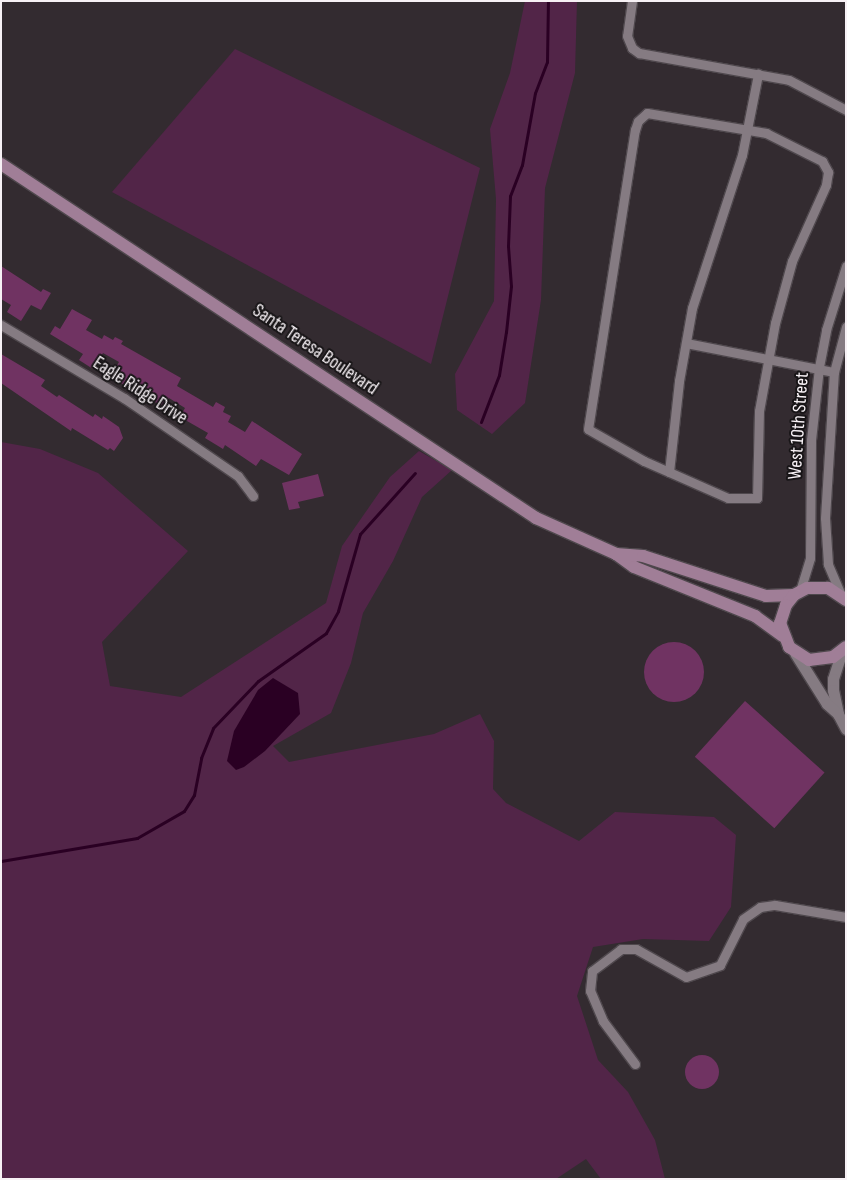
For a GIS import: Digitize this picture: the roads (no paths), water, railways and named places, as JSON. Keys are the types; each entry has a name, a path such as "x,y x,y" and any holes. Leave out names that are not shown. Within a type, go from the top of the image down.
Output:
{"main road":[{"name":"Santa Teresa Boulevard","path":"1,164 536,518 616,554 648,573 755,616 783,636 795,653"},
{"name":"Santa Teresa Boulevard","path":"616,554 643,556 766,596 797,593 821,587 844,598"},
{"path":"783,636 781,617 797,593"},
{"path":"795,653 818,660 844,649"}],"street":[{"path":"632,1 627,36 632,48 640,53 758,74 805,86 846,110"},
{"path":"669,472 686,343 700,280 737,173 748,129 758,74"},
{"path":"647,113 748,129 780,138 822,161 828,172 826,185 792,261 768,358 759,411 758,498 728,498 669,472 588,429 635,130 638,121 647,113"},
{"name":"West 10th Street","path":"797,593 810,558 812,440 819,367 826,330 846,266"},
{"name":"Eagle Ridge Drive","path":"1,325 132,404 238,476 253,496"},
{"name":"West 10th Street","path":"844,598 828,564 825,542 834,372 846,327"},
{"path":"686,343 819,367 834,372"},
{"path":"838,714 833,679 844,649"},
{"path":"795,653 827,704 838,714 846,728"},
{"path":"635,1064 603,1021 590,991 592,971 621,949 636,949 686,977 720,965 743,919 760,907 775,905 846,917"}],"waterway":[{"path":"481,422 499,375 506,332 511,286 508,246 510,196 522,165 535,93 547,62 548,1"},
{"path":"1,861 137,838 184,811 194,795 201,758 213,728 258,681 326,633 338,611 360,534 415,473"}]}
